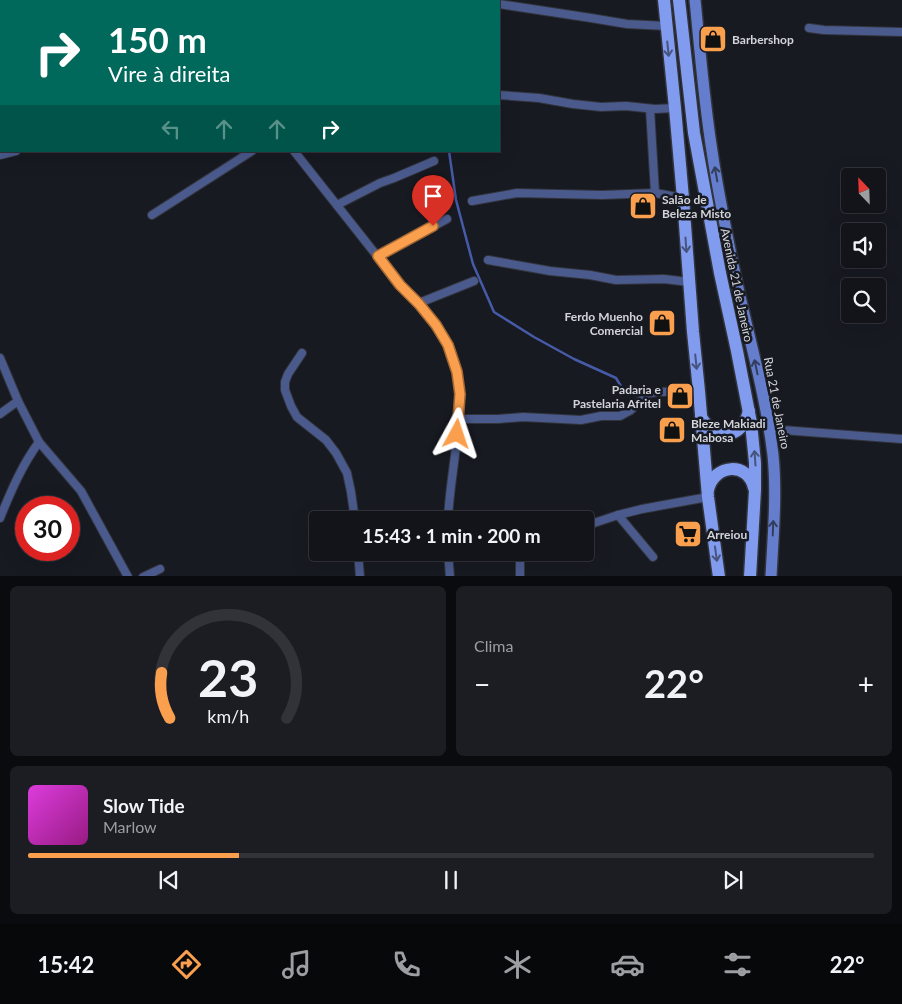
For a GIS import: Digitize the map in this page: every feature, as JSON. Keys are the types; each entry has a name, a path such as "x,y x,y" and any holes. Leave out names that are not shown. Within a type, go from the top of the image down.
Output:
{"main road":[{"path":"664,0 708,494 719,576"},
{"name":"Avenida 21 de Janeiro","path":"679,0 694,132 720,273 749,409 755,463 750,576"},
{"path":"701,417 711,430 717,433 732,433 739,430 744,424 749,409"},
{"path":"708,494 709,484 714,477 727,469 735,469 749,476 755,490"}],"street":[{"name":"Rua 21 de Janeiro","path":"695,0 707,116 718,186 731,258 769,429 773,456 775,493 771,576"},
{"path":"500,4 626,24 666,26"},
{"path":"809,28 902,32"},
{"path":"500,95 539,98 601,107 675,108"},
{"path":"650,109 655,193"},
{"path":"152,215 250,152"},
{"path":"295,152 400,285 436,325 448,345 457,372 460,394 449,511"},
{"path":"337,205 380,183 434,161"},
{"path":"472,201 517,193 602,195 655,193 683,198"},
{"path":"378,256 447,219"},
{"path":"488,260 616,280 664,279 689,282"},
{"path":"419,304 474,281"},
{"path":"302,353 288,374 285,390 297,417 326,440 336,453 347,473 354,511"},
{"path":"0,358 18,401 39,442 81,491 128,576"},
{"path":"458,419 523,417 580,420 601,416 620,416 631,410 646,395 651,393 699,391"},
{"path":"0,414 18,401"},
{"path":"769,429 902,439"},
{"path":"0,518 16,480 30,453 39,442"},
{"path":"594,523 618,515 708,494"},
{"path":"618,515 653,557"},
{"path":"359,561 360,576"},
{"path":"449,561 450,576"},
{"path":"520,561 520,576"},
{"path":"143,576 160,569"}],"waterway":[{"path":"449,152 456,200 473,264 494,312 574,359 616,378 625,393"}],"place":[{"name":"Barbershop","path":"713,39"},
{"name":"Salão de Beleza Misto","path":"643,206"},
{"name":"Ferdo Muenho Comercial","path":"662,323"},
{"name":"Padaria e Pastelaria Afritel","path":"680,396"},
{"name":"Bleze Makiadi Mabosa","path":"672,430"},
{"name":"Arreiou","path":"688,534"}],"route":[{"path":"433,226 378,256 400,285 436,325 448,345 457,372 460,394 457,434"}]}
